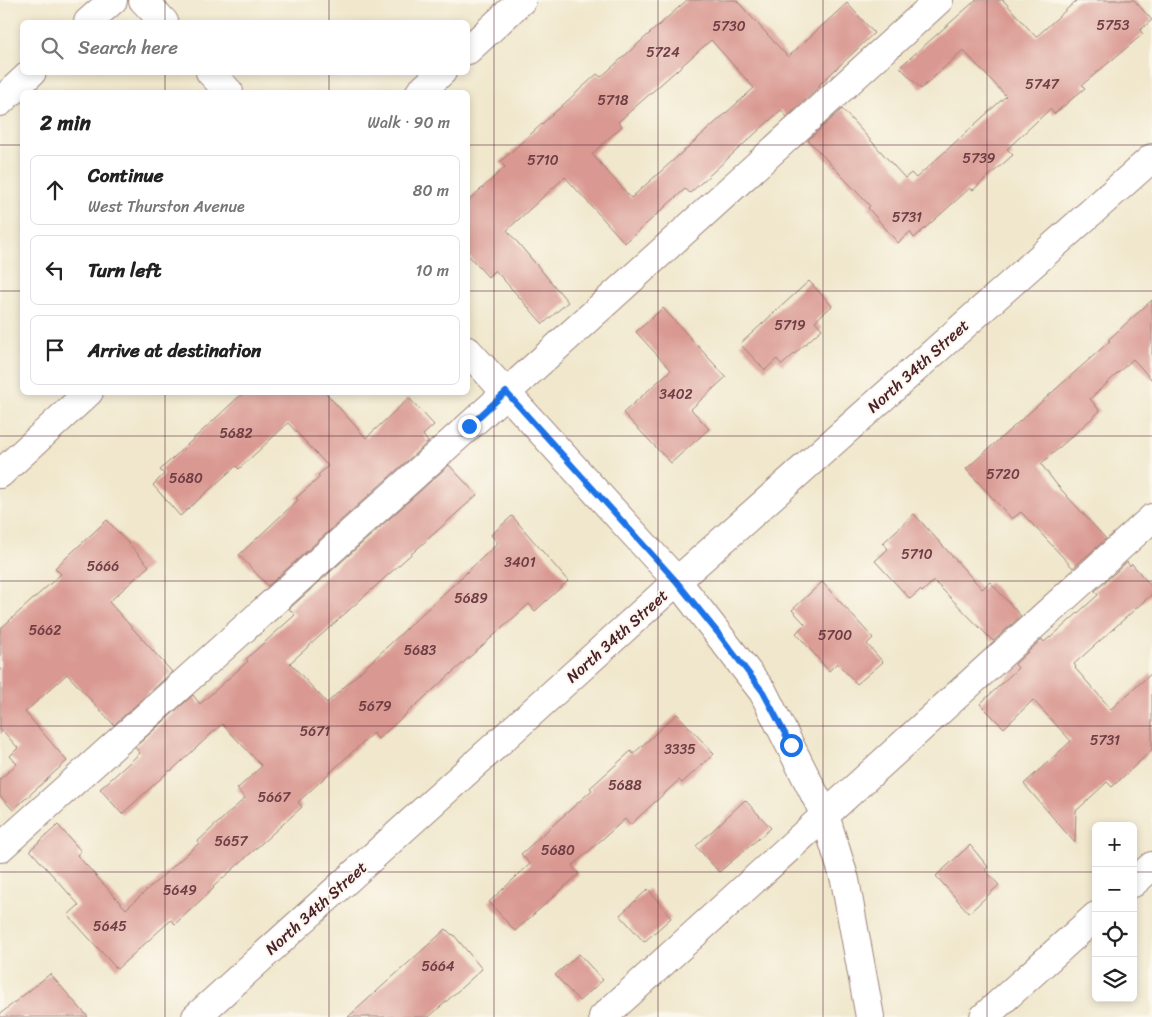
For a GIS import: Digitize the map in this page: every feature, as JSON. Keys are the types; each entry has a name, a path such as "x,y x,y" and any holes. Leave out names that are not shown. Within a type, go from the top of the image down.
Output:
{"street":[{"path":"90,20 112,0"},
{"path":"143,0 162,20"},
{"path":"470,48 522,0"},
{"path":"0,848 939,0"},
{"path":"0,102 29,75"},
{"path":"213,75 227,90"},
{"path":"422,90 439,75"},
{"name":"North 34th Street","path":"196,1017 676,581 1152,158"},
{"path":"470,352 676,581 763,692 825,815 845,880 870,1017"},
{"path":"0,474 86,395"},
{"path":"603,1017 1152,518"},
{"path":"1137,879 1152,866"},
{"path":"984,1017 1092,920"}],"building":[{"path":"687,0 736,0 788,57 847,3 874,33 787,117 781,110 690,193 685,189 625,243 565,177 507,230 568,302 543,324 495,270 488,277 470,257 470,199 505,167 500,162 597,74 601,77","holes":["711,40 754,88 631,198 592,154 622,126 618,122"]},
{"path":"976,0 1003,0 1036,37 1077,0 1134,0 1152,20 1140,30 1143,34 1082,85 1085,88 1054,114 1050,109 1007,149 1013,155 973,190 970,188 914,238 910,232 898,243 868,208 870,206 808,140 842,109 905,178 911,173 916,178 1006,96 963,50 921,89 900,67"},
{"path":"809,281 832,306 815,321 822,329 782,365 777,359 765,370 740,344"},
{"path":"1152,300 1152,380 1133,359 1090,399 1100,411 1041,464 1057,485 1106,539 1073,568 1021,512 1012,519 966,469 1110,341 1108,340"},
{"path":"663,308 726,377 691,409 709,429 671,463 623,413 671,370 636,332"},
{"path":"241,395 328,395 366,438 409,398 434,425 423,435 428,442 268,586 239,555 298,500 296,498 320,477 318,475 328,466 288,423 239,469 236,466 180,516 153,485 164,474 160,470"},
{"path":"449,465 477,495 290,663 327,703 498,543 491,535 512,516 568,581 535,611 529,604 378,739 373,733 298,802 302,807 175,924 171,920 117,969 68,915 79,905 30,850 58,825 81,851 77,855 126,909 199,843 198,841 245,798 237,789 262,766 222,724 122,814 100,789 140,753 135,747 193,695 200,704 248,661 246,659 295,615 289,609"},
{"path":"914,514 982,589 990,582 1021,616 993,641 934,581 922,592 920,590 910,599 875,561 888,549 883,543"},
{"path":"107,520 149,566 109,602 172,672 114,725 67,674 25,712 67,761 13,810 0,796 0,779 17,764 10,756 18,748 3,731 0,734 0,629 61,574 55,568"},
{"path":"1127,562 1130,566 1132,564 1152,587 1152,594 1074,664 1075,668 1111,709 1152,673 1152,750 1112,787 1107,782 1076,811 1075,843 1024,784 1071,741 1033,700 1004,728 980,704 1018,668 1015,664 1042,639 1044,642 1050,638 1098,595 1095,591"},
{"path":"822,582 873,638 867,644 883,662 857,684 837,663 829,671 796,633 805,624 792,610"},
{"path":"677,714 714,754 682,783 679,780 630,825 625,819 572,866 579,874 515,931 489,902 530,864 521,854 592,790 590,788 631,751 633,754"},
{"path":"745,800 771,828 719,872 696,846"},
{"path":"970,845 988,867 985,870 999,885 969,913 936,876"},
{"path":"648,889 671,918 644,942 620,915"},
{"path":"446,929 453,934 482,969 429,1017 348,1017"},
{"path":"579,954 603,980 579,1001 555,975"},
{"path":"50,974 88,1017 0,1017 0,1014"}],"route":[{"path":"469,426 506,392 676,581 718,633 763,692 791,745"}]}
